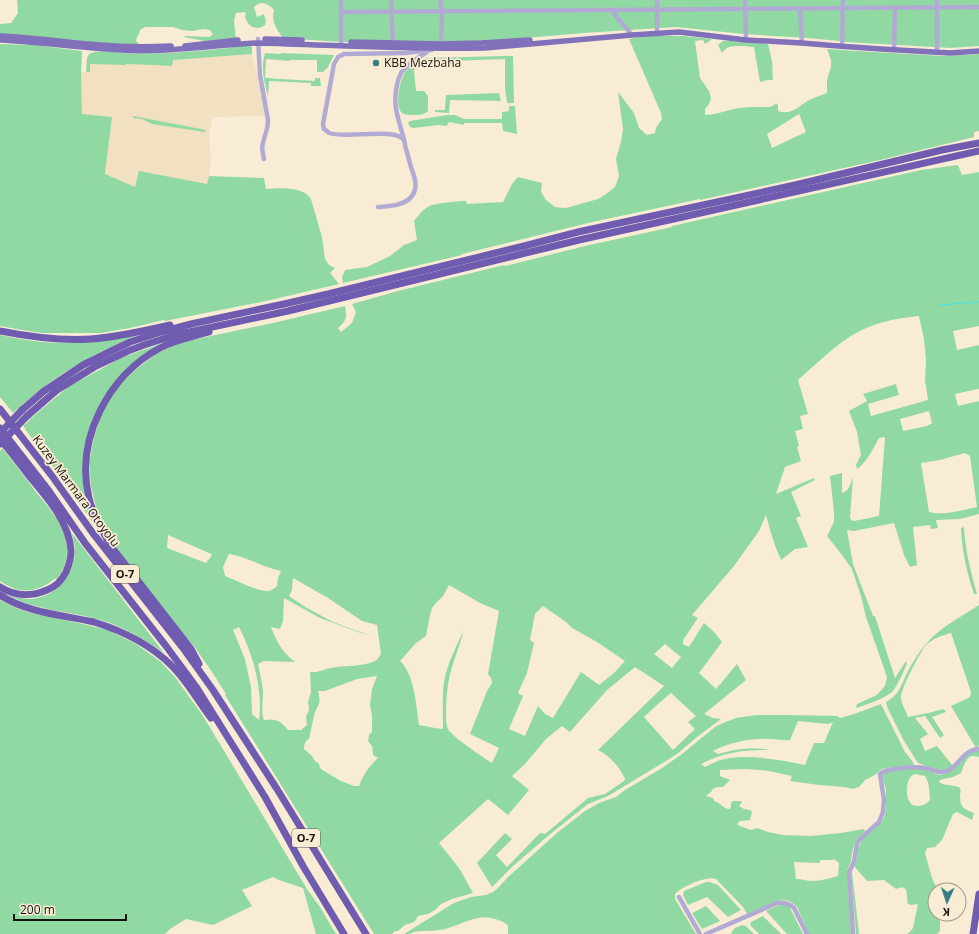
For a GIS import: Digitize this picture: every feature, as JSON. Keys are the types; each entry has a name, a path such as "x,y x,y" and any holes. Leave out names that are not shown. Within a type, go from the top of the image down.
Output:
{"highway":[{"path":"213,690 191,649 110,545 94,513 89,497 86,476 86,460 89,440 95,420 104,401 110,393 130,369 144,358 160,348 178,340 286,308 578,232 979,143"},
{"path":"0,444 44,391 74,371 106,353 130,342 151,335 191,324 286,308 580,240 979,151"},
{"path":"0,331 42,338 91,339 130,333 186,321 286,308"},
{"name":"Kuzey Marmara Otoyolu","path":"0,409 213,690 366,934"},
{"path":"0,433 25,413"},
{"name":"Kuzey Marmara Otoyolu","path":"0,428 49,491 85,543 193,682 236,750"},
{"path":"0,438 43,493 62,521 69,536 71,551 70,560 65,574 60,581 47,590 29,595 10,592 0,586"},
{"path":"0,595 28,608 104,625 122,632 149,647 172,666 236,750"},
{"name":"O-7","path":"236,750 265,797 344,934"},
{"path":"973,934 979,894"}],"main road":[{"path":"0,36 139,47 180,46 236,40 485,48 657,31 950,53 979,51"},
{"path":"0,40 129,51 196,48 258,41"},
{"path":"937,51 979,47"}],"street":[{"path":"341,0 341,44"},
{"path":"391,0 393,46"},
{"path":"378,207 396,205 405,201 415,192 415,178 404,140 395,102 395,96 398,81 404,69 414,60 441,46 442,11 440,0"},
{"path":"657,31 658,0"},
{"path":"745,0 746,38"},
{"path":"842,45 843,0"},
{"path":"894,0 894,48"},
{"path":"937,0 937,51"},
{"path":"341,12 979,7"},
{"path":"800,8 802,42"},
{"path":"611,10 630,33"},
{"path":"258,41 260,75 268,120 268,126 262,144 264,159"},
{"path":"404,140 399,136 392,134 337,134 324,129 323,124 334,64 338,57 344,54 430,51"},
{"path":"853,934 849,872 854,862 857,844 860,839 879,822 883,812 884,800 880,774 883,771 891,769 917,767 935,772 947,772 968,753 975,749 979,749"},
{"path":"679,897 700,934"},
{"path":"706,934 782,902 791,905 794,908 807,934"}],"shaded area":[{"path":"252,54 262,94 265,116 213,117 209,135 211,160 208,185 139,171 135,188 105,174 112,117 82,115 81,72 89,72 90,65 95,60 166,60"}],"green space":[{"path":"17,0 979,0 979,46 950,48 846,42 676,27 466,43 341,42 283,38 275,25 273,18 274,10 262,3 254,7 257,17 264,14 266,22 265,25 258,28 252,27 246,20 245,12 236,13 234,21 236,39 214,43 184,37 209,37 213,34 210,30 203,29 192,31 173,27 145,27 140,30 137,37 136,41 139,44 139,47 0,35 0,24 11,23 18,13"},
{"path":"649,36 683,36 711,39 705,44 703,40 695,41 700,78 709,91 711,98 705,109 705,115 750,107 770,107 776,103 778,105 778,111 787,112 809,100 827,93 827,80 831,67 831,60 827,49 944,56 979,54 979,131 974,132 974,137 880,160 588,223 343,283 342,277 345,270 367,267 390,256 404,245 417,240 414,221 422,211 435,204 463,201 466,201 467,204 503,202 512,184 518,177 542,183 541,192 546,200 555,207 566,208 598,199 615,187 619,176 616,159 623,129 618,92 634,113 639,128 647,135 655,133 656,128 662,119 661,113 629,39","holes":["799,114 806,132 772,148 767,134"]},
{"path":"723,41 768,44 772,61 773,80 760,82 754,47 732,46 726,48 722,53 718,45"},
{"path":"0,44 34,45 82,51 82,114 112,117 105,174 135,187 139,171 207,184 209,176 264,178 266,189 277,188 297,190 307,195 311,199 322,237 325,259 329,265 335,268 330,273 339,284 266,301 101,333 42,333 0,326"},
{"path":"250,45 252,47 252,54 173,60 172,66 91,64 90,72 86,72 87,58 89,54 93,52 171,53"},
{"path":"265,53 334,55 328,67 323,72 317,72 317,60 288,61 267,59 265,78 315,81 315,78 320,78 321,86 311,86 311,83 269,81 268,97 263,70"},
{"path":"513,56 514,103 507,103 505,87 505,59 424,62 414,70 416,91 424,91 428,96 428,111 418,115 409,115 402,113 400,110 398,99 405,72 426,58"},
{"path":"499,93 501,101 450,100 449,113 435,112 435,110 445,110 446,95"},
{"path":"509,106 515,106 517,134 503,131 502,123 464,123 464,125 450,122 447,126 438,125 413,128 410,127 408,123 410,121 447,115 455,115 464,119 502,119 502,112 509,111"},
{"path":"133,116 206,130 205,132 152,124 142,119 133,118"},
{"path":"958,165 962,175 979,172 979,326 953,331 957,350 979,345 979,389 955,394 958,406 979,401 979,514 960,519 936,520 938,528 931,529 930,525 913,527 917,565 910,567 904,555 894,523 854,531 847,530 853,564 873,616 875,616 895,678 906,661 907,664 894,690 880,699 856,708 857,704 877,695 885,686 887,677 866,617 852,569 827,536 834,522 830,476 842,473 842,493 848,489 853,477 851,520 854,521 879,516 885,437 879,438 867,459 857,469 856,465 861,455 857,432 849,411 867,401 863,394 896,384 899,395 868,404 871,416 928,400 925,380 926,359 924,339 919,316 901,318 875,324 859,331 837,346 798,380 808,414 800,416 803,429 795,431 801,461 785,467 776,494 814,478 815,480 791,492 801,516 796,518 808,547 795,549 781,560 766,515 759,531 734,566 692,615 698,618 683,640 683,644 689,647 704,623 722,642 699,673 716,689 737,664 746,680 704,714 713,718 721,719 677,754 608,796 588,804 549,835 512,867 492,887 477,863 505,833 512,839 496,855 507,867 539,834 545,834 588,798 605,794 624,781 625,779 617,766 610,758 598,750 664,686 635,667 607,690 570,732 562,726 546,739 525,764 512,776 529,790 508,815 488,799 439,843 459,868 473,893 441,904 435,910 428,914 418,916 414,922 405,925 392,934 374,934 212,672 194,646 172,621 108,536 97,511 91,486 90,459 94,437 103,411 115,390 134,371 156,354 187,341 345,306 346,318 338,328 341,332 352,323 356,312 352,304 398,291 585,246 921,170","holes":["929,411 932,423 927,426 903,431 900,419","965,453 970,456 977,507 947,513 929,512 921,463 940,460","168,535 211,554 212,555 206,563 167,548","229,554 281,571 277,586 269,591 253,588 225,576 223,567","293,578 328,598 362,621 377,625 381,654 376,660 370,663 328,668 316,672 310,672 311,692 308,702 309,710 306,717 307,725 301,730 288,730 278,721 272,719 264,720 262,707 263,692 258,664 264,661 295,662 280,646 271,627 280,629 283,621 284,598 320,618 371,636 333,622 289,596 292,590","449,585 480,603 499,611 488,674 492,683 487,691 470,734 499,748 492,763 455,737 447,726 447,689 464,630 445,675 443,693 443,729 419,725 412,682 409,674 400,661 416,643 426,636 432,608 443,596","543,606 572,628 597,642 625,661 615,672 599,685 581,672 553,718 545,714 538,706 525,736 509,729 523,696 518,693 527,673 534,643 530,640 535,614","239,627 249,649 256,672 260,696 259,720 252,714 251,687 245,659 233,630","665,644 681,657 672,668 654,654","377,676 372,689 370,705 372,715 372,732 369,735 368,741 372,746 373,755 378,758 362,778 359,786 354,786 341,781 324,771 320,768 319,764 312,756 304,749 305,743 309,739 315,712 319,703 318,691 325,691 357,679","671,693 696,716 688,722 695,729 673,750 644,717"]},
{"path":"0,335 38,342 71,343 138,335 78,364 50,382 13,413 0,397"},
{"path":"160,344 129,366 114,382 101,401 91,423 85,447 87,502 96,527 23,426 68,387 121,358"},
{"path":"2,448 54,516 62,528 66,542 67,557 60,575 57,579 56,578 42,587 35,589 15,589 0,581 0,451"},
{"path":"964,527 967,553 977,594 974,594 965,562 961,528"},
{"path":"71,532 164,653 118,626 89,617 42,608 8,595 32,599 41,597 57,589 68,575 74,559 75,546"},
{"path":"0,600 27,612 108,630 136,644 161,662 175,677 203,716 307,889 336,934 316,934 303,888 273,877 242,890 252,906 213,925 186,919 165,934 0,934"},
{"path":"979,605 979,745 976,748 951,706 970,697 971,692 951,633 931,641 926,645 910,672 901,695 901,699 908,717 944,709 946,712 932,717 944,735 940,738 925,716 915,718 928,734 920,739 925,751 937,746 953,766 941,771 918,763 904,741 886,702 896,694 915,659 923,648 932,638 944,627"},
{"path":"881,704 905,752 914,765 882,769 875,775 865,780 859,787 853,789 790,781 792,776 769,771 747,769 720,770 720,776 730,780 723,787 713,789 706,796 713,798 714,801 728,809 730,809 733,801 741,801 742,802 739,806 752,812 750,820 740,821 737,824 751,830 757,828 783,835 811,836 864,829 865,831 855,843 851,862 847,870 851,934 809,934 797,907 791,902 785,900 777,901 747,914 743,907 716,879 711,878 694,883 681,889 675,894 675,899 696,934 508,934 508,926 505,923 483,917 440,930 420,931 404,934 454,903 493,892 557,833 585,811 599,803 616,797 662,768 715,727 723,723 736,718 756,715 837,716 840,718","holes":["798,721 828,724 833,722 824,743 814,743 805,765 755,757 722,760 705,767 701,764 734,752 769,750 756,748 743,749 718,754 713,751 727,745 749,740 790,740","834,859 839,863 838,876 816,881 796,879 794,862 820,863 820,860"]},
{"path":"979,749 979,757 972,756 968,758 961,773 953,777 940,780 939,782 959,787 961,791 960,800 962,806 974,813 972,820 957,812 953,814 942,840 935,847 927,848 925,853 934,882 927,882 927,922 940,922 940,931 937,934 907,934 913,928 918,904 908,904 904,888 896,889 884,880 867,881 854,866 852,871 859,934 856,934 851,870 857,859 858,849 862,840 884,818 886,809 886,790 882,775 883,772 924,769 941,775 953,770 970,753","holes":["915,774 925,776 927,779 930,800 922,806 912,805 907,796 908,781"]},
{"path":"706,882 718,885 741,910 728,917 707,897 688,905 683,895 684,891"},
{"path":"781,904 789,906 803,934 787,934 766,911"},
{"path":"706,906 720,921 702,929 692,913"},
{"path":"763,916 781,934 759,934 750,925 751,922"},
{"path":"742,925 746,926 754,934 731,933 735,928"}],"waterway":[{"path":"940,305 979,302"}],"place":[{"name":"KBB Mezbaha","path":"376,63"}]}
